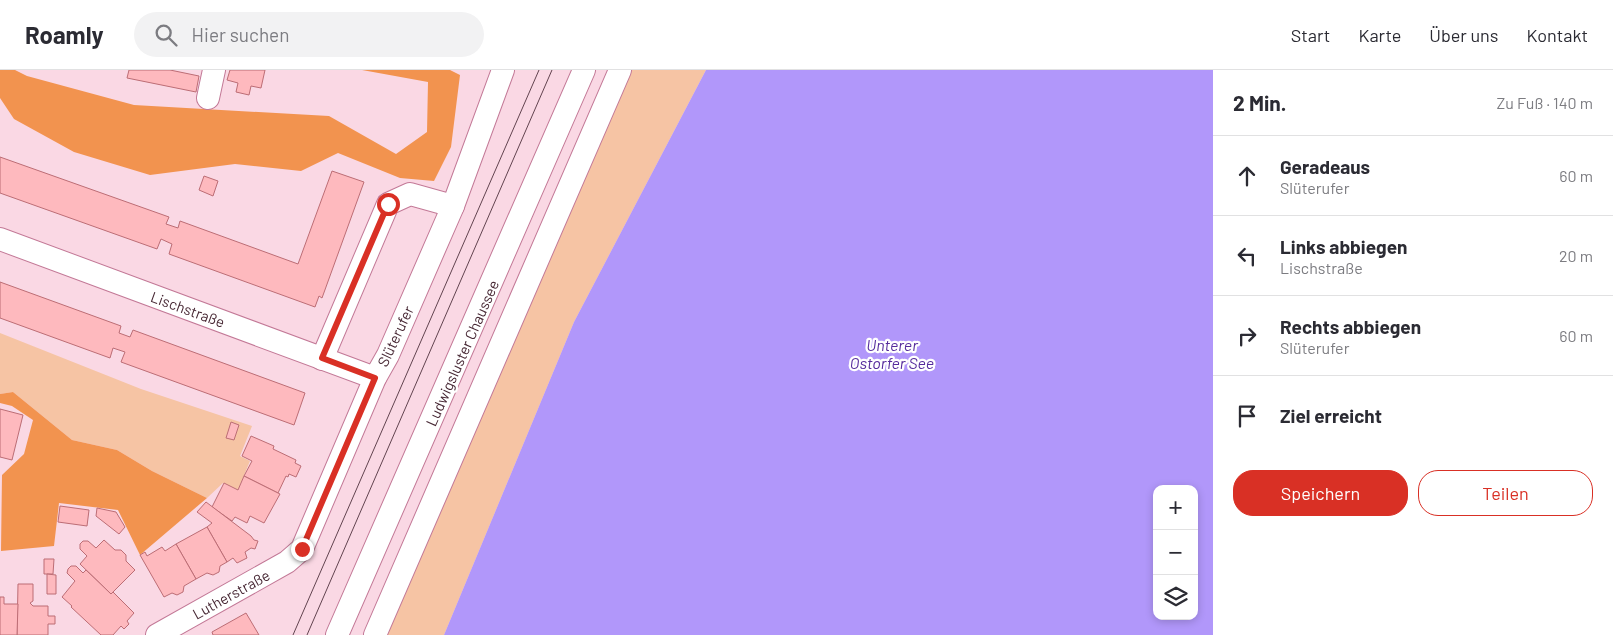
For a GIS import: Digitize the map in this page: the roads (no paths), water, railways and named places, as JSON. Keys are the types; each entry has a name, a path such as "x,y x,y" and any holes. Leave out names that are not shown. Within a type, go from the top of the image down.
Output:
{"street":[{"path":"208,98 214,70"},
{"name":"Ludwigsluster Chaussee","path":"338,635 584,70"},
{"name":"Ludwigsluster Chaussee","path":"375,635 620,70"},
{"name":"Slüterufer","path":"302,549 375,378 388,355 453,206 502,72"},
{"path":"322,358 388,204 410,194 453,206"},
{"name":"Lischstraße","path":"0,239 375,378"},
{"name":"Lutherstraße","path":"157,635 287,562 302,549"}],"water":[{"name":"Unterer Ostorfer See","path":"706,70 1213,70 1213,635 444,635 574,322"}],"tram line":[{"path":"293,635 539,70"},
{"path":"307,635 552,70"}]}
